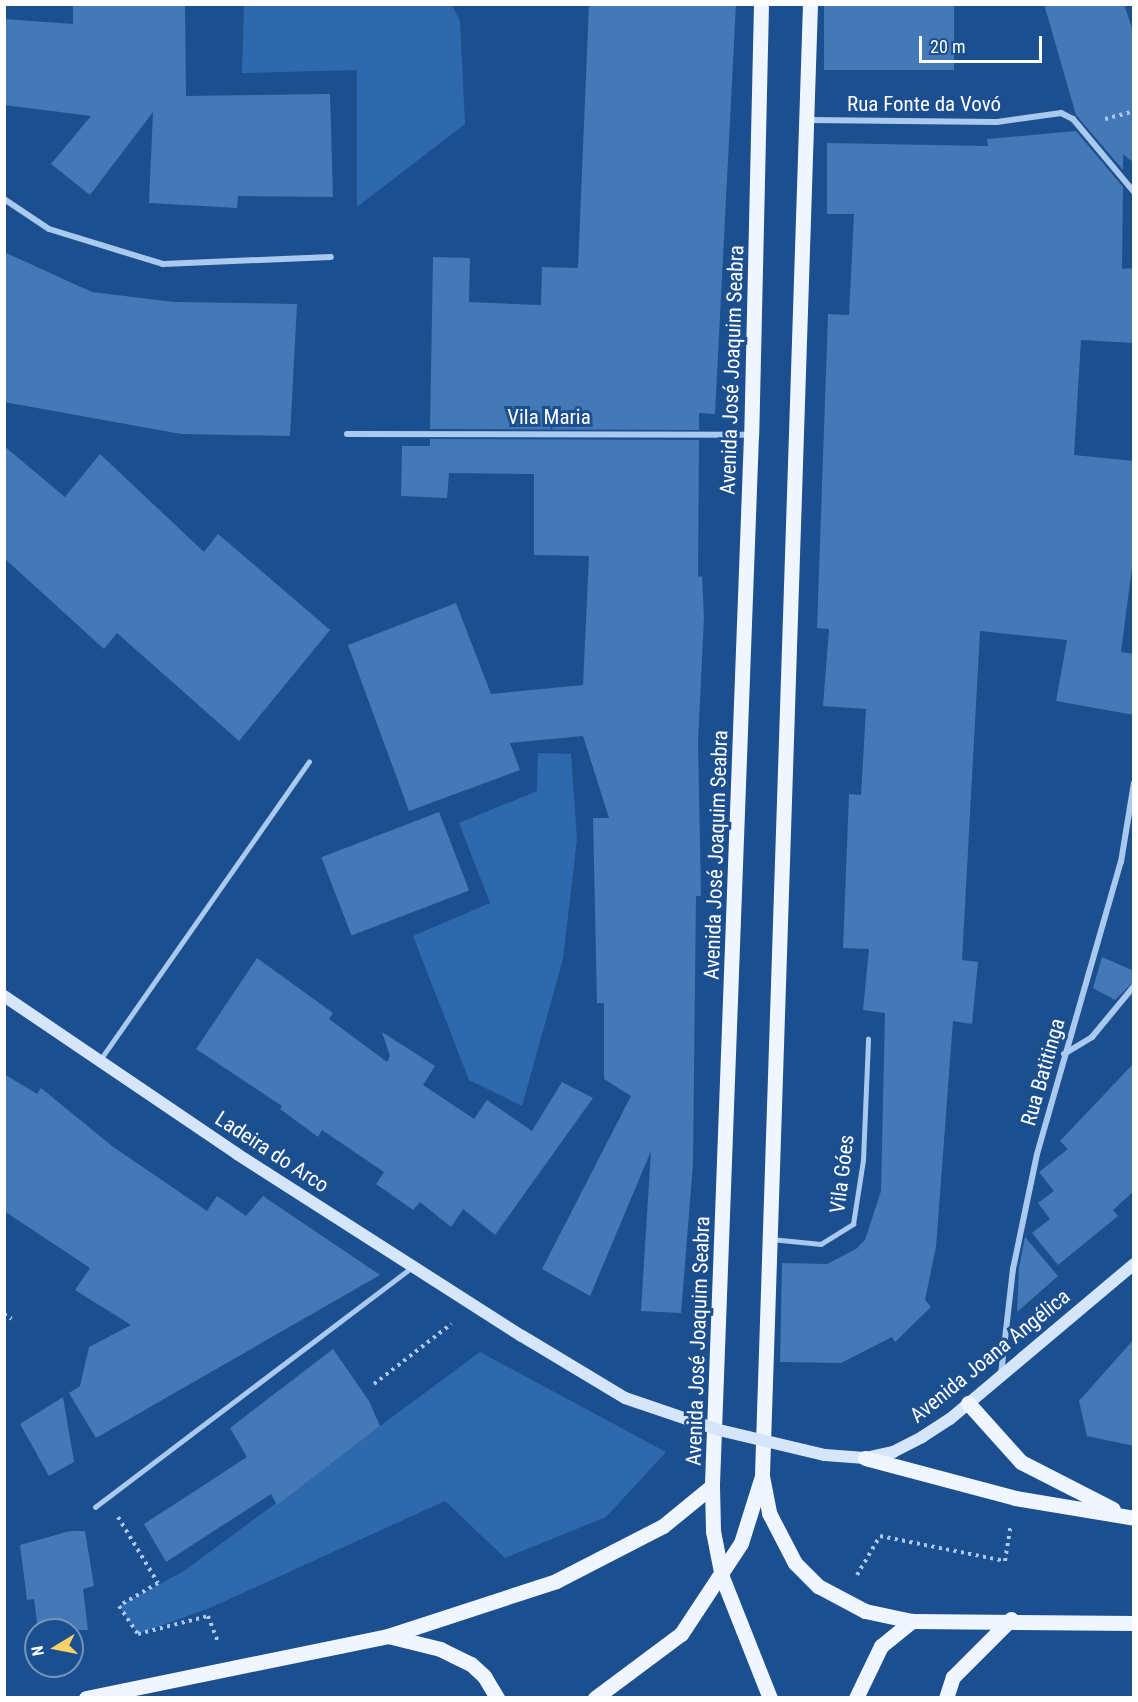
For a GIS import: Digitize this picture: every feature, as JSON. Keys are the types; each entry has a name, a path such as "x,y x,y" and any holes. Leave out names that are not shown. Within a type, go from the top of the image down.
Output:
{"main road":[{"name":"Avenida José Joaquim Seabra","path":"761,4 752,435 712,1486 713,1531 722,1577 770,1698"},
{"path":"810,4 762,1476 769,1513 795,1563 818,1586 865,1611 912,1621 1011,1619 1134,1623"},
{"name":"Ladeira do Arco","path":"4,996 412,1267 625,1398 719,1430 825,1455"},
{"name":"Avenida Joana Angélica","path":"825,1455 865,1458 893,1452 922,1437 968,1403 1134,1264"},
{"path":"968,1403 1021,1462 1133,1518"},
{"path":"865,1458 1015,1498 1133,1518"},
{"path":"595,1698 681,1634 722,1577 741,1543 762,1476"},
{"path":"86,1698 388,1636 556,1581 663,1526 712,1486"},
{"path":"946,1698 953,1677 1011,1619"},
{"path":"856,1698 881,1646 912,1621"},
{"path":"388,1636 440,1649 471,1664 484,1676 497,1698"}],"street":[{"name":"Rua Fonte da Vovó","path":"807,120 997,122 1061,113 1073,119 1134,192"},
{"path":"4,200 49,229 163,264 331,257"},
{"name":"Vila Maria","path":"347,434 752,435"},
{"name":"Rua Batitinga","path":"1001,1375 1013,1269 1064,1054 1121,862 1134,783"},
{"path":"1064,1054 1092,1037 1134,986"}],"lane":[{"path":"100,1060 309,762"},
{"name":"Vila Góes","path":"771,1239 820,1245 854,1224 863,1160 868,1039"},
{"path":"95,1507 412,1267"}],"path":[{"path":"374,1384 474,1306"},
{"path":"4,1314 12,1319"},
{"path":"842,1600 880,1536 1005,1561 1015,1498"},
{"path":"106,1499 158,1583 119,1606 138,1634 208,1616 228,1669"}],"shaded area":[{"path":"244,5 452,5 460,21 465,124 357,207 357,70 242,73"},
{"path":"538,753 571,754 577,839 563,959 522,1106 469,1080 413,936 490,903 459,823 537,791"},
{"path":"480,1352 666,1452 606,1517 505,1558 445,1501 212,1607 138,1634 119,1606 184,1571"}],"building":[{"path":"73,4 185,4 186,96 330,94 333,197 238,196 237,208 149,203 153,112 90,195 51,164 91,116 4,105 4,19 73,24"},
{"path":"589,4 736,4 715,414 699,413 699,430 430,429 433,257 470,258 469,302 541,305 542,267 578,268"},
{"path":"824,4 954,4 954,70 824,70"},
{"path":"1044,4 1124,4 1134,34 1134,163 1123,154 1123,170 1076,115"},
{"path":"1076,131 1123,187 1122,269 1134,268 1134,343 1081,340 1074,455 1134,461 1134,552 1121,652 1134,654 1134,715 1056,701 1067,640 980,631 962,960 978,962 972,1024 953,1021 936,1247 925,1300 931,1307 895,1342 892,1337 841,1363 780,1362 782,1263 827,1264 856,1249 865,1240 881,1191 885,1013 863,1010 869,949 843,948 849,794 861,795 866,709 823,706 829,629 817,628 828,314 849,315 854,214 827,214 827,143 988,146 987,139"},
{"path":"4,252 92,292 174,302 297,304 290,436 181,434 4,402"},
{"path":"430,439 699,440 698,577 702,576 704,617 698,742 701,896 696,896 693,1164 681,1313 641,1311 651,1151 590,1296 542,1269 631,1096 604,1079 604,1003 597,1003 593,818 609,818 583,736 510,743 520,770 409,811 348,645 456,603 491,694 583,685 589,556 534,555 534,474 449,473 447,498 401,496 402,446 430,446"},
{"path":"4,446 65,497 100,454 204,552 218,534 330,630 239,741 117,633 104,649 4,558"},
{"path":"439,812 469,890 351,936 321,857"},
{"path":"1102,957 1134,971 1134,981 1115,1000 1093,988"},
{"path":"257,958 333,1013 329,1019 387,1062 390,1056 382,1032 435,1066 423,1085 474,1119 487,1100 532,1131 562,1082 593,1098 495,1235 463,1209 451,1227 420,1202 413,1210 376,1184 384,1172 322,1130 318,1137 280,1109 282,1106 196,1049"},
{"path":"1134,1063 1134,1191 1113,1210 1118,1216 1058,1265 1032,1233 1050,1219 1038,1203 1054,1191 1039,1172 1068,1149 1060,1141"},
{"path":"4,1074 37,1094 41,1088 112,1146 207,1211 217,1196 246,1216 263,1196 380,1275 96,1438 69,1393 80,1386 89,1347 131,1325 75,1290 90,1268 4,1211"},
{"path":"1025,1237 1058,1276 1017,1312 1019,1268"},
{"path":"1134,1339 1134,1446 1087,1436 1079,1401"},
{"path":"333,1349 369,1401 380,1426 277,1505 271,1494 166,1562 144,1524 247,1457 230,1428"},
{"path":"63,1397 74,1462 49,1476 20,1424"},
{"path":"70,1531 85,1531 94,1586 83,1589 88,1630 84,1630 84,1618 36,1618 34,1599 27,1600 20,1545"}]}
